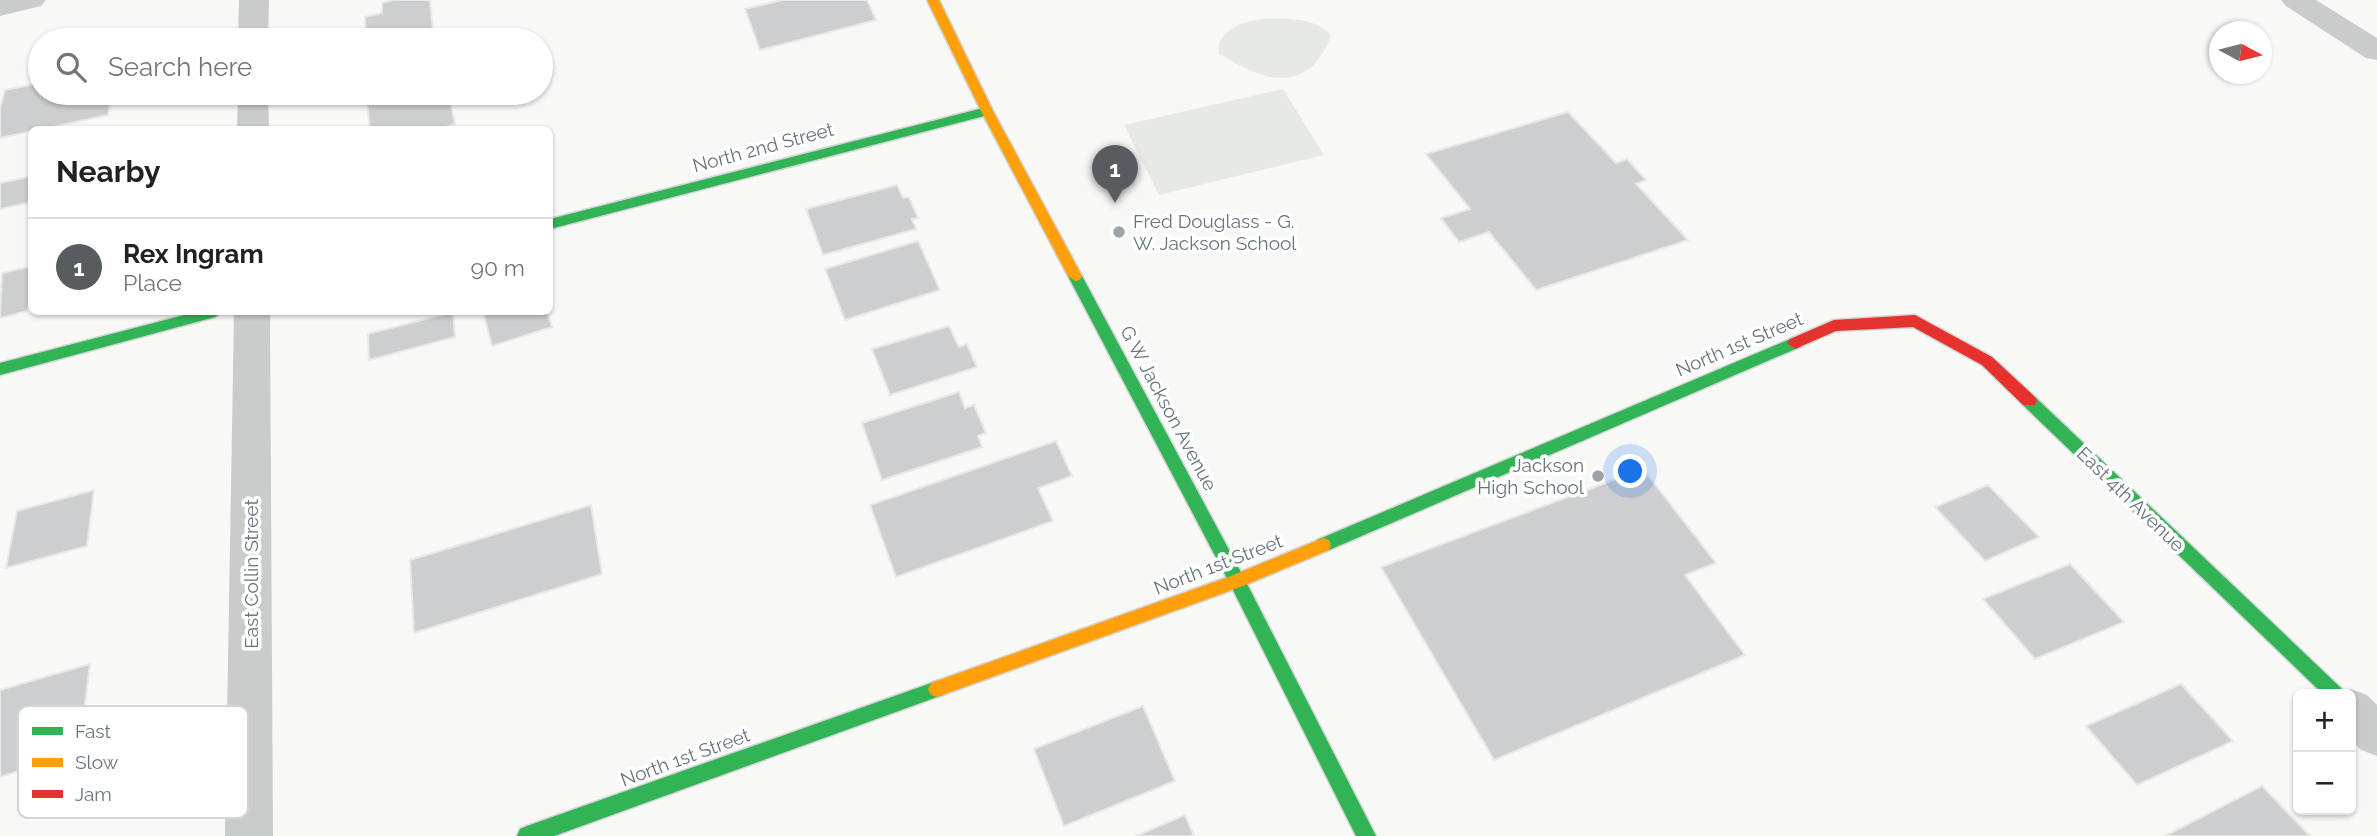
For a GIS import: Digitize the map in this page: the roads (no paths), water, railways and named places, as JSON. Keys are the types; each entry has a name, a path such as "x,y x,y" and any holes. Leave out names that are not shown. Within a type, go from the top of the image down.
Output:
{"street":[{"path":"0,6 31,0"},
{"path":"253,28 254,0"},
{"name":"G W Jackson Avenue","path":"933,0 987,111 1237,581 1366,836"},
{"path":"2296,0 2377,51"},
{"path":"253,105 253,126"},
{"name":"North 2nd Street","path":"553,223 987,111"},
{"path":"0,369 204,315"},
{"name":"East Collin Street","path":"249,836 252,315"},
{"name":"North 1st Street","path":"527,836 1237,581 1461,488 1834,326 1915,321"},
{"name":"East 4th Avenue","path":"1915,321 1987,361 2330,689"},
{"path":"2356,715 2377,735"}],"place":[{"name":"Rex Ingram","path":"1115,203"},
{"name":"Fred Douglass - G. W. Jackson School","path":"1119,232"},
{"name":"Jackson High School","path":"1598,476"}]}
